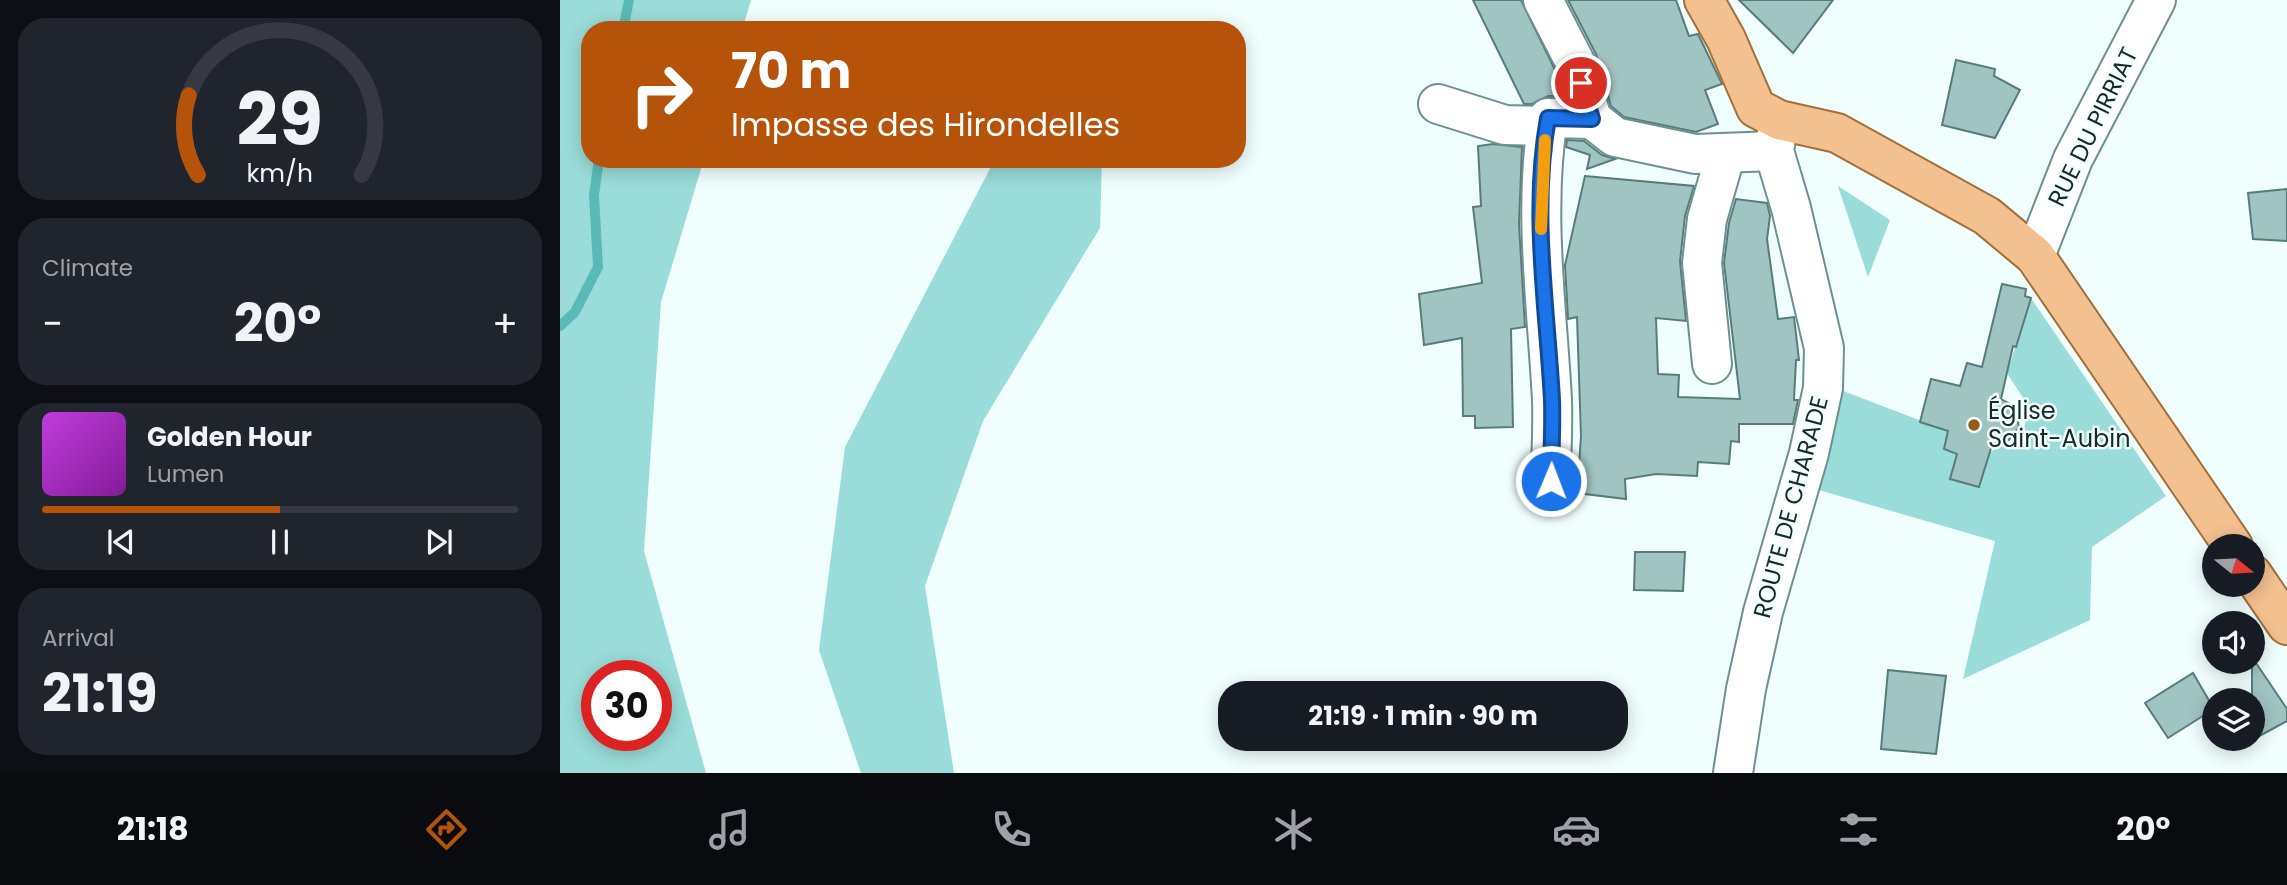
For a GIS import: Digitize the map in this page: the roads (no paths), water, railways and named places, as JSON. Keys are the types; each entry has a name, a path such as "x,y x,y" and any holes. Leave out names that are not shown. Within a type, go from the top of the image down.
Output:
{"main road":[{"path":"1704,0 1726,39 1756,108 1776,136 1837,133 1987,216 2035,256 2225,534"},
{"path":"2265,593 2287,625"}],"street":[{"path":"1543,0 1576,64 1592,119 1615,138 1695,154 1726,153 1776,136"},
{"name":"RUE DU PIRRIAT","path":"2035,256 2073,159 2156,0"},
{"path":"1438,104 1504,125 1547,126"},
{"path":"1551,481 1552,403 1541,248 1542,159 1548,118 1592,119"},
{"name":"ROUTE DE CHARADE","path":"1733,773 1746,689 1763,612 1810,453 1823,388 1824,348 1776,136"},
{"path":"1712,364 1702,262 1707,219 1726,153"}],"waterway":[{"path":"625,21 629,0"},
{"path":"560,326 575,312 598,267 594,195 598,168"}],"place":[{"name":"Église Saint-Aubin","path":"1974,425"}]}
